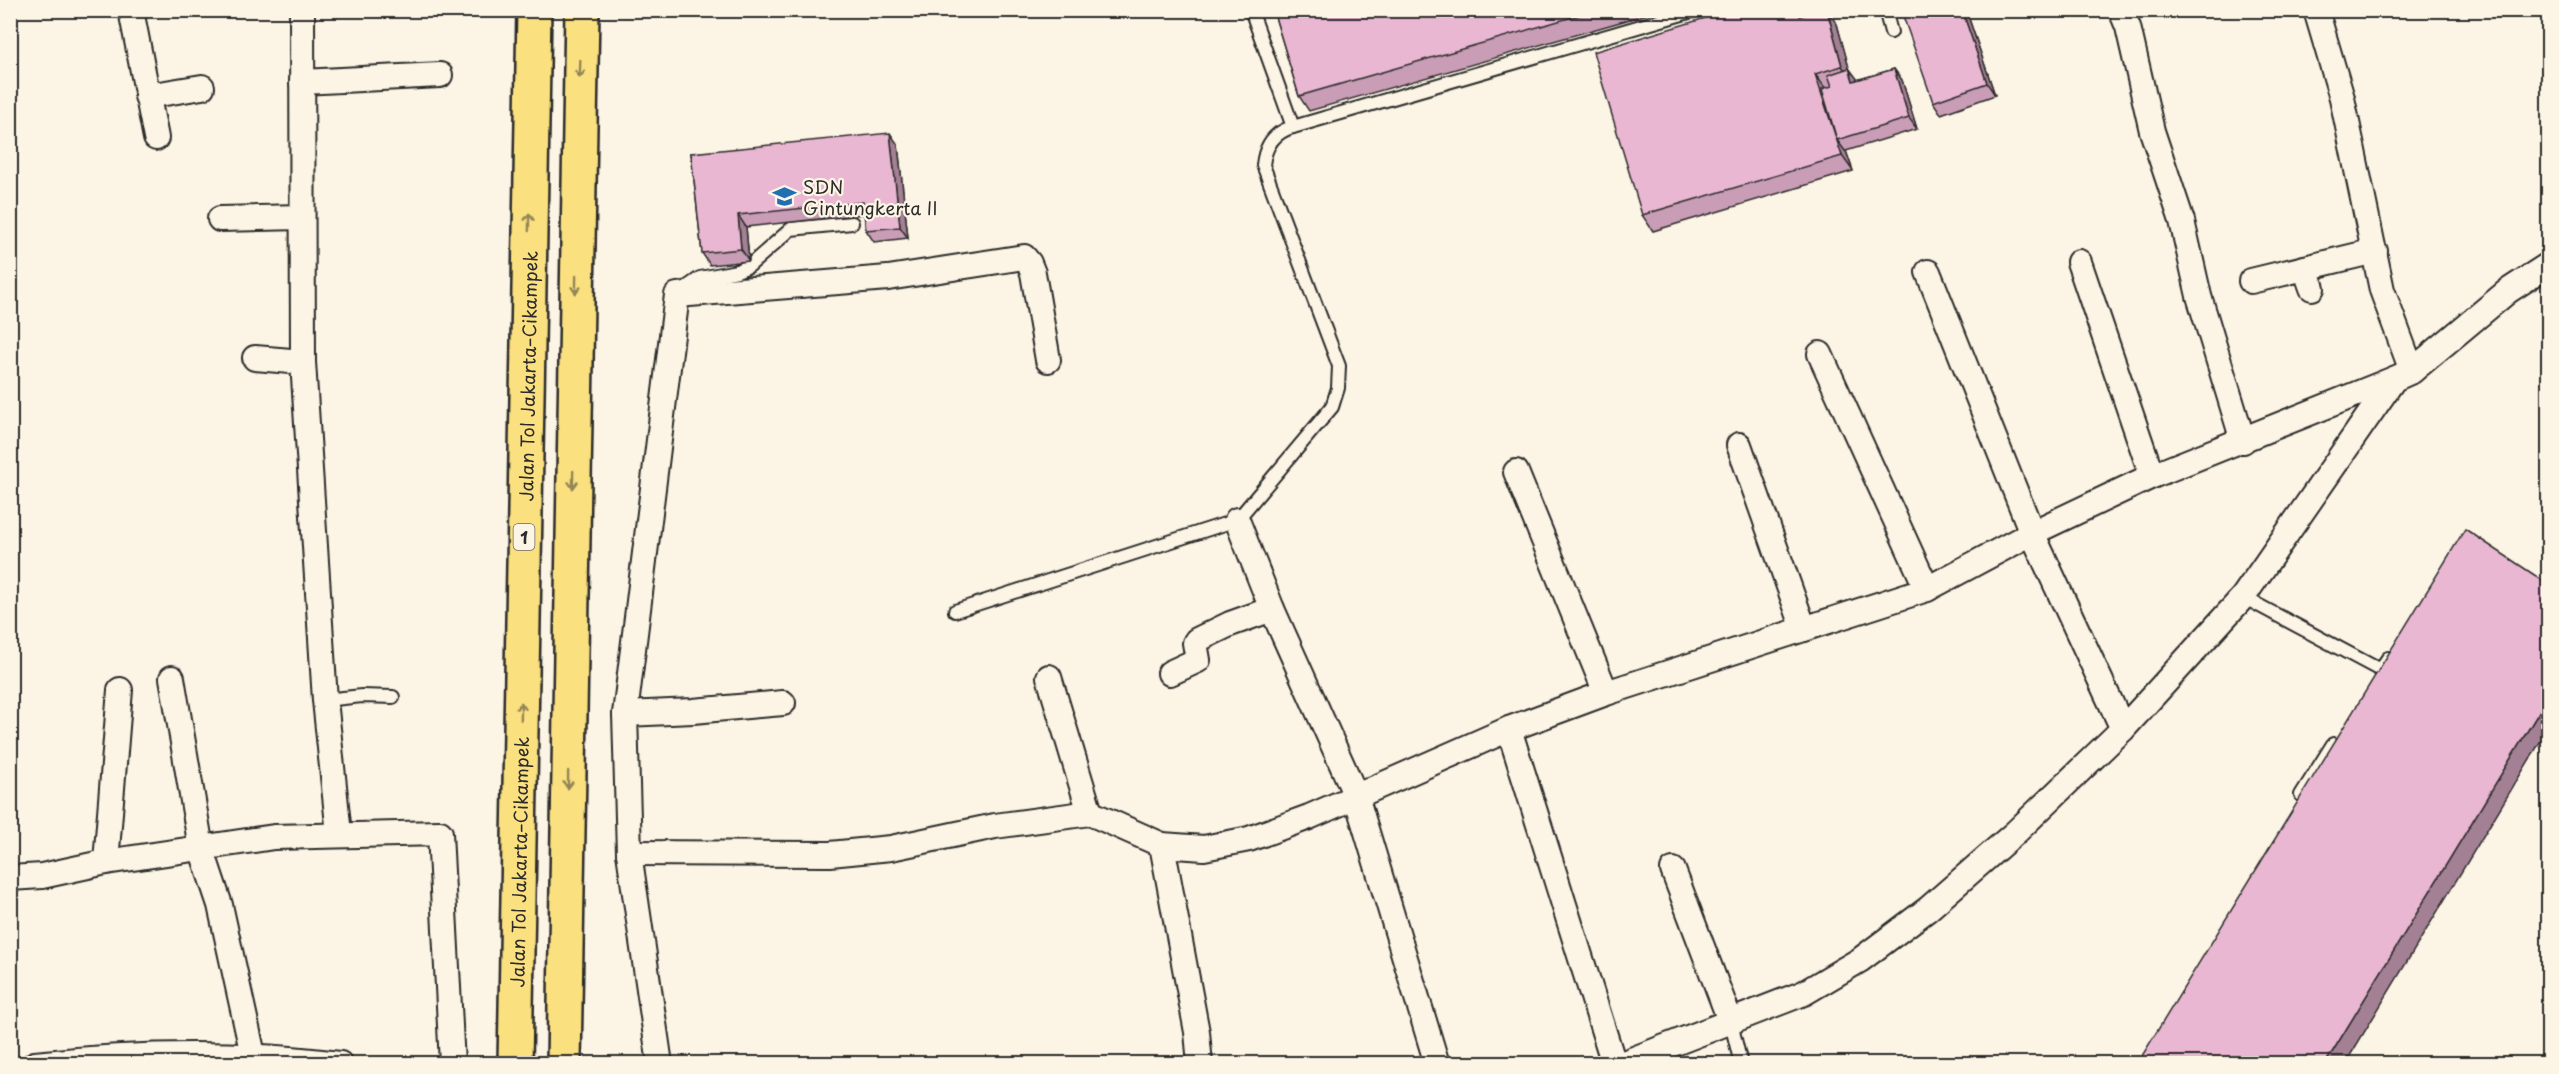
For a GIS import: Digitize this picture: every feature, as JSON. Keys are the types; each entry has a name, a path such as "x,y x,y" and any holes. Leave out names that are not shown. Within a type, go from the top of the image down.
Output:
{"highway":[{"name":"Jalan Tol Jakarta–Cikampek","path":"515,1064 534,10"},
{"path":"564,1064 582,10"}],"street":[{"path":"131,10 156,138"},
{"path":"302,10 303,362 325,700 339,834"},
{"path":"2121,10 2128,27 2152,131 2182,221 2199,296 2243,441"},
{"path":"2316,10 2342,98 2382,290 2403,375"},
{"path":"302,82 440,75"},
{"path":"147,96 202,87"},
{"path":"220,219 302,217"},
{"path":"2251,281 2309,278 2375,251"},
{"path":"660,1064 629,853 625,714 677,295 888,278 1024,257 1032,273 1048,360"},
{"path":"2079,262 2152,476"},
{"path":"1621,1064 1804,993 1860,960 1911,922 2016,832 2123,729 2243,597 2403,375 2508,291 2548,265"},
{"path":"1928,272 2032,533 2123,729"},
{"path":"1820,354 1927,589"},
{"path":"255,358 303,362"},
{"path":"629,853 830,854 891,848 995,826 1090,813 1162,845 1204,848 1250,839 1356,796 1509,729 1606,693 1927,589 2032,533 2152,476 2403,375"},
{"path":"1739,445 1804,629"},
{"path":"1516,472 1606,693"},
{"path":"1237,520 1272,609 1356,796 1437,1064"},
{"path":"1170,673 1198,660 1195,643 1197,640 1230,624 1272,609"},
{"path":"1049,677 1090,813"},
{"path":"172,678 201,848 222,914 253,1055"},
{"path":"106,862 120,690"},
{"path":"625,714 783,703"},
{"path":"1509,729 1614,1064"},
{"path":"10,878 42,876 106,862 274,837 440,833 452,1064"},
{"path":"1162,845 1197,1032 1200,1064"},
{"path":"1673,870 1731,1023"},
{"path":"35,1064 112,1056 253,1055 339,1064"}],"lane":[{"path":"1251,10 1293,127"},
{"path":"955,611 1237,520 1332,407 1338,388 1339,366 1263,165 1264,152 1281,130 1696,10"},
{"path":"1885,10 1891,32"},
{"path":"677,295 700,278 737,271 749,266 791,229 852,223"},
{"path":"2243,597 2377,675 2394,650"},
{"path":"325,700 362,696 393,697"},
{"path":"2301,795 2337,738"},
{"path":"1731,1023 1741,1064"}],"building":[{"path":"1273,10 1597,10 1299,96"},
{"path":"1732,10 1798,10 1800,16 1827,10 1842,66 1815,74 1842,156 1642,215 1593,52"},
{"path":"1917,10 1962,10 1987,83 1933,102 1903,16"},
{"path":"1849,68 1853,81 1894,69 1909,118 1837,140 1822,89 1832,86 1828,75"},
{"name":"SDN Gintungkerta II","path":"890,133 900,227 866,230 863,202 738,215 741,249 702,253 691,153"},
{"path":"2465,529 2548,584 2548,697 2325,1064 2137,1064"}],"place":[{"name":"SDN Gintungkerta II","path":"785,196"}]}
